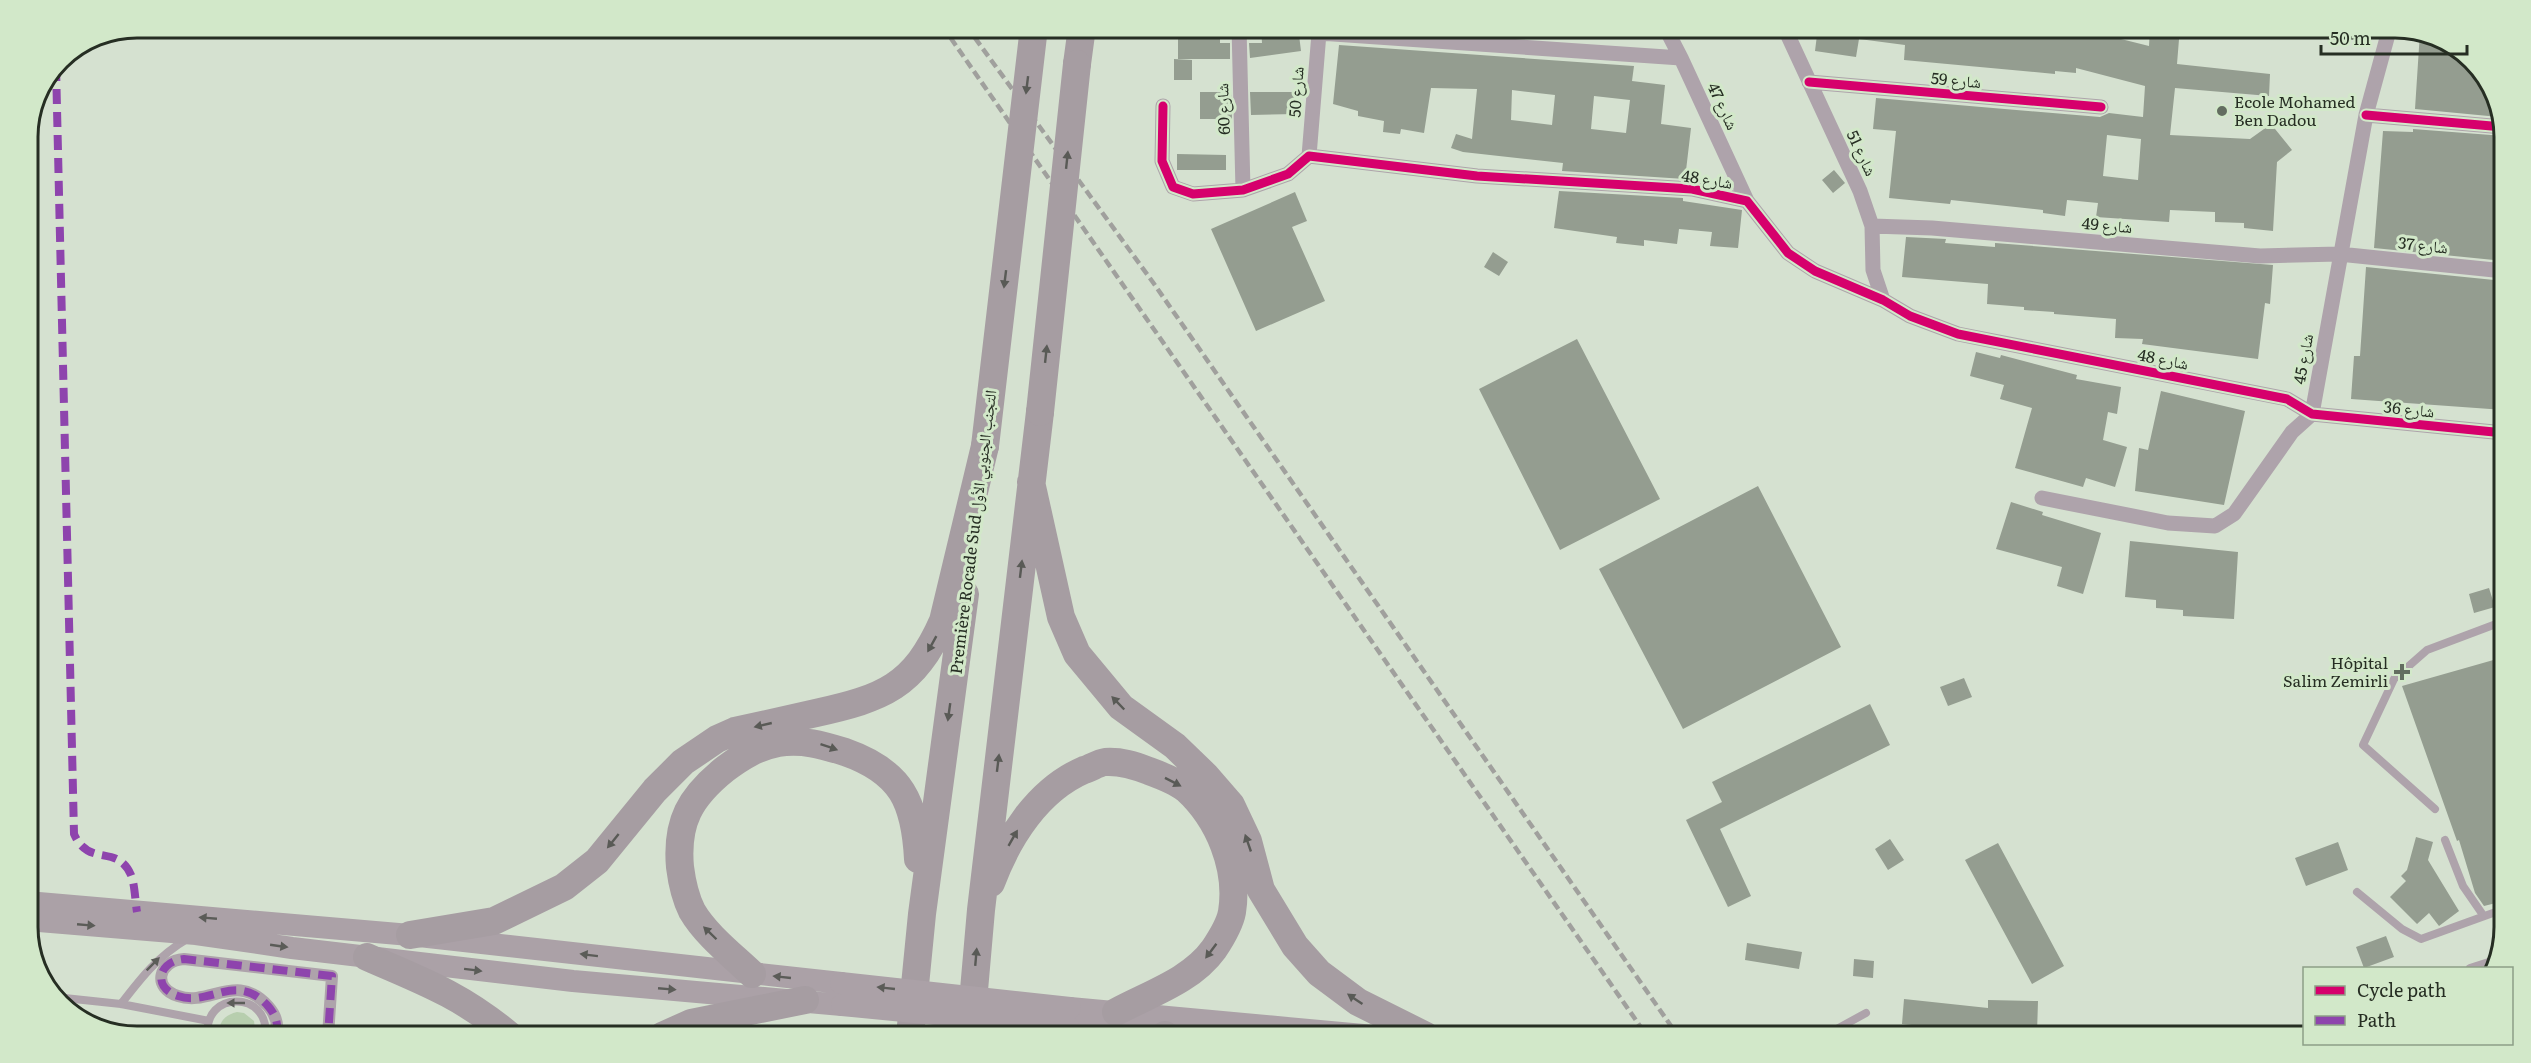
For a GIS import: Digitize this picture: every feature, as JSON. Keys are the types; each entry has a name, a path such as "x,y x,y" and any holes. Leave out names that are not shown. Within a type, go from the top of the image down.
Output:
{"highway":[{"name":"Première Rocade Sud التجنب الجنوبي الأول","path":"911,1026 922,914 985,446 1033,38"},
{"path":"971,1026 981,910 1040,412 1081,38"},
{"path":"410,935 494,921 564,887 597,861 667,776 692,755 717,739 735,731 857,704 878,696 900,683 917,667 928,652 943,621 985,446"},
{"path":"1031,482 1061,617 1077,654 1121,707 1175,746 1231,804 1248,841 1262,890 1295,946 1319,973 1358,1002 1406,1026"},
{"path":"752,974 700,923 692,910 682,880 679,849 685,818 698,794 731,765 760,748 790,742 818,744 868,761 888,775 904,794 914,822 922,914"},
{"path":"981,910 994,875 1014,836 1030,812 1047,794 1072,776 1103,762 1129,763 1185,788 1209,816 1227,852 1233,880 1232,914 1214,949 1191,974 1116,1012"},
{"path":"367,957 442,989 482,1012 498,1026"},
{"path":"684,1026 805,1000"}],"main road":[{"path":"38,903 410,935 752,974 841,994 1069,1018 1113,1026"},
{"path":"38,921 196,934 573,981 805,1000 841,994"},
{"path":"1069,1018 1116,1012 1266,1026"}],"street":[{"name":"شارع 60","path":"1239,38 1243,190"},
{"name":"شارع 50","path":"1309,156 1318,38"},
{"name":"شارع 50","path":"1391,38 1682,58"},
{"name":"شارع 47","path":"1671,38 1747,201"},
{"name":"شارع 51","path":"1789,38 1860,191 1872,226 1873,270 1883,300"},
{"name":"شارع 45","path":"2312,414 2339,254 2366,116 2387,38"},
{"name":"شارع 59","path":"1809,82 2101,107"},
{"path":"1163,106 1162,161 1173,187 1193,194 1243,190 1288,174 1309,156"},
{"path":"2366,116 2493,126"},
{"name":"شارع 48","path":"1309,156 1477,176 1692,189 1747,201 1788,253 1815,271 1883,300 1910,316 1958,334 2287,399 2312,414"},
{"name":"شارع 49","path":"1872,226 1932,228 2260,256 2339,254"},
{"name":"شارع 37","path":"2339,254 2493,270"},
{"path":"2043,498 2168,523 2215,526 2234,514 2292,432 2312,414"},
{"name":"شارع 36","path":"2312,414 2493,432"},
{"path":"277,1026 271,1010 257,996 235,989 187,999 166,991 161,979 163,969 174,960 184,959 332,976 328,1026"}],"lane":[{"path":"2435,809 2363,745 2394,679 2427,650 2494,625"},
{"path":"2445,840 2463,886 2483,915"},
{"path":"2357,892 2402,929 2421,939 2494,912"},
{"path":"121,1004 159,958 196,934"},
{"path":"68,998 121,1004 209,1020"},
{"path":"209,1026 209,1020 219,1006 228,1002 246,1002 260,1013 264,1026"},
{"path":"1842,1026 1866,1013"}],"green space":[{"path":"237,1012 244,1013 254,1021 255,1026 220,1026 229,1015"}],"building":[{"path":"1178,38 1220,38 1220,43 1230,43 1230,59 1178,59"},
{"path":"1262,38 1299,38 1301,51 1250,58 1249,43 1262,43"},
{"path":"1817,38 2117,38 2149,46 2149,38 2179,38 2177,64 2270,74 2269,96 2175,88 2170,135 2250,139 2271,124 2292,150 2277,162 2273,231 2244,228 2244,223 2215,222 2215,212 2170,210 2169,222 2096,217 2098,203 2067,200 2065,216 2043,213 2043,210 1951,200 1950,204 1889,198 1896,131 1873,129 1876,98 2100,117 2109,113 2143,117 2145,86 2076,68 2076,73 2055,71 2055,74 1904,60 1905,45 1859,39 1856,57 1815,51","holes":["2107,135 2141,139 2138,180 2103,176"]},
{"path":"2419,41 2444,51 2465,66 2480,87 2492,116 2415,109"},
{"path":"1339,45 1634,66 1632,81 1665,85 1661,124 1691,128 1685,179 1562,171 1563,163 1463,152 1451,148 1456,134 1472,139 1477,89 1431,88 1424,133 1401,129 1400,134 1383,132 1384,121 1358,116 1358,111 1333,104","holes":["1512,90 1555,95 1552,125 1511,120","1594,96 1630,100 1626,133 1591,129"]},
{"path":"1174,59 1192,60 1192,80 1174,80"},
{"path":"1200,92 1231,92 1232,119 1200,119"},
{"path":"1250,92 1294,92 1295,114 1251,115"},
{"path":"2413,129 2493,135 2493,260 2374,248 2383,131 2413,132"},
{"path":"1177,154 1226,155 1226,170 1177,170"},
{"path":"1834,170 1845,183 1833,193 1822,180"},
{"path":"1559,191 1683,198 1683,201 1742,210 1738,248 1710,246 1712,232 1679,229 1677,244 1644,240 1644,246 1616,243 1617,237 1554,228"},
{"path":"1295,192 1307,221 1292,227 1325,301 1256,331 1211,229"},
{"path":"1906,237 1946,239 1945,243 1995,247 1995,243 2273,265 2270,304 2265,303 2258,359 2142,344 2143,339 2115,338 2116,319 2054,314 2054,312 2024,310 2024,307 1987,304 1988,284 1902,277"},
{"path":"1493,252 1508,262 1499,276 1484,267"},
{"path":"2366,267 2493,280 2493,409 2351,399 2354,356 2360,356"},
{"path":"1577,339 1660,499 1560,550 1479,389"},
{"path":"1976,352 2000,358 2001,355 2077,375 2076,379 2121,387 2117,414 2108,412 2103,440 2127,447 2115,487 2086,478 2083,487 2015,468 2032,408 2000,399 2004,385 1970,376"},
{"path":"2161,391 2245,411 2224,505 2135,491 2139,448 2148,450"},
{"path":"1758,486 1841,647 1683,729 1599,569"},
{"path":"2011,502 2043,512 2042,515 2101,533 2083,594 2057,586 2062,567 1996,549"},
{"path":"2130,541 2238,552 2234,619 2183,616 2183,610 2156,608 2156,600 2125,597"},
{"path":"2489,588 2494,607 2474,613 2469,594"},
{"path":"2494,660 2494,904 2484,906 2475,893 2459,840 2457,841 2402,686"},
{"path":"1964,678 1972,697 1948,706 1940,687"},
{"path":"1870,704 1890,745 1720,829 1751,896 1728,907 1686,820 1722,802 1712,782"},
{"path":"2416,837 2433,842 2428,860 2459,911 2439,926 2429,913 2417,924 2390,897 2406,881 2401,876 2407,870"},
{"path":"1890,839 1904,860 1888,870 1875,849"},
{"path":"2338,842 2348,870 2306,886 2295,858"},
{"path":"1998,843 2064,966 2032,984 1965,860"},
{"path":"2386,936 2394,957 2364,967 2356,947"},
{"path":"1747,943 1802,952 1799,969 1745,960"},
{"path":"1854,959 1874,961 1873,978 1853,976"},
{"path":"1904,999 1988,1008 1988,1000 2038,1001 2037,1026 1902,1024"}],"railway":[{"path":"951,38 1640,1026"},
{"path":"975,38 1152,281 1671,1026"}],"marked path":[{"path":"56,78 74,834 87,850 111,857 125,865 131,875 137,912"},
{"path":"277,1026 275,1017 268,1006 256,996 245,991 234,990 190,998 170,992 164,987 162,981 164,969 168,964 184,959 332,976 329,1026"}],"cycle path":[{"path":"1809,82 2101,107"},
{"path":"1163,106 1162,161 1173,187 1193,194 1243,190 1288,174 1309,156 1477,176 1692,189 1747,201 1788,253 1815,271 1883,300 1910,316 1958,334 2287,399 2312,414 2493,432"},
{"path":"2366,115 2493,126"}],"place":[{"name":"Ecole Mohamed Ben Dadou","path":"2222,111"},
{"name":"Hôpital Salim Zemirli","path":"2402,672"}]}
